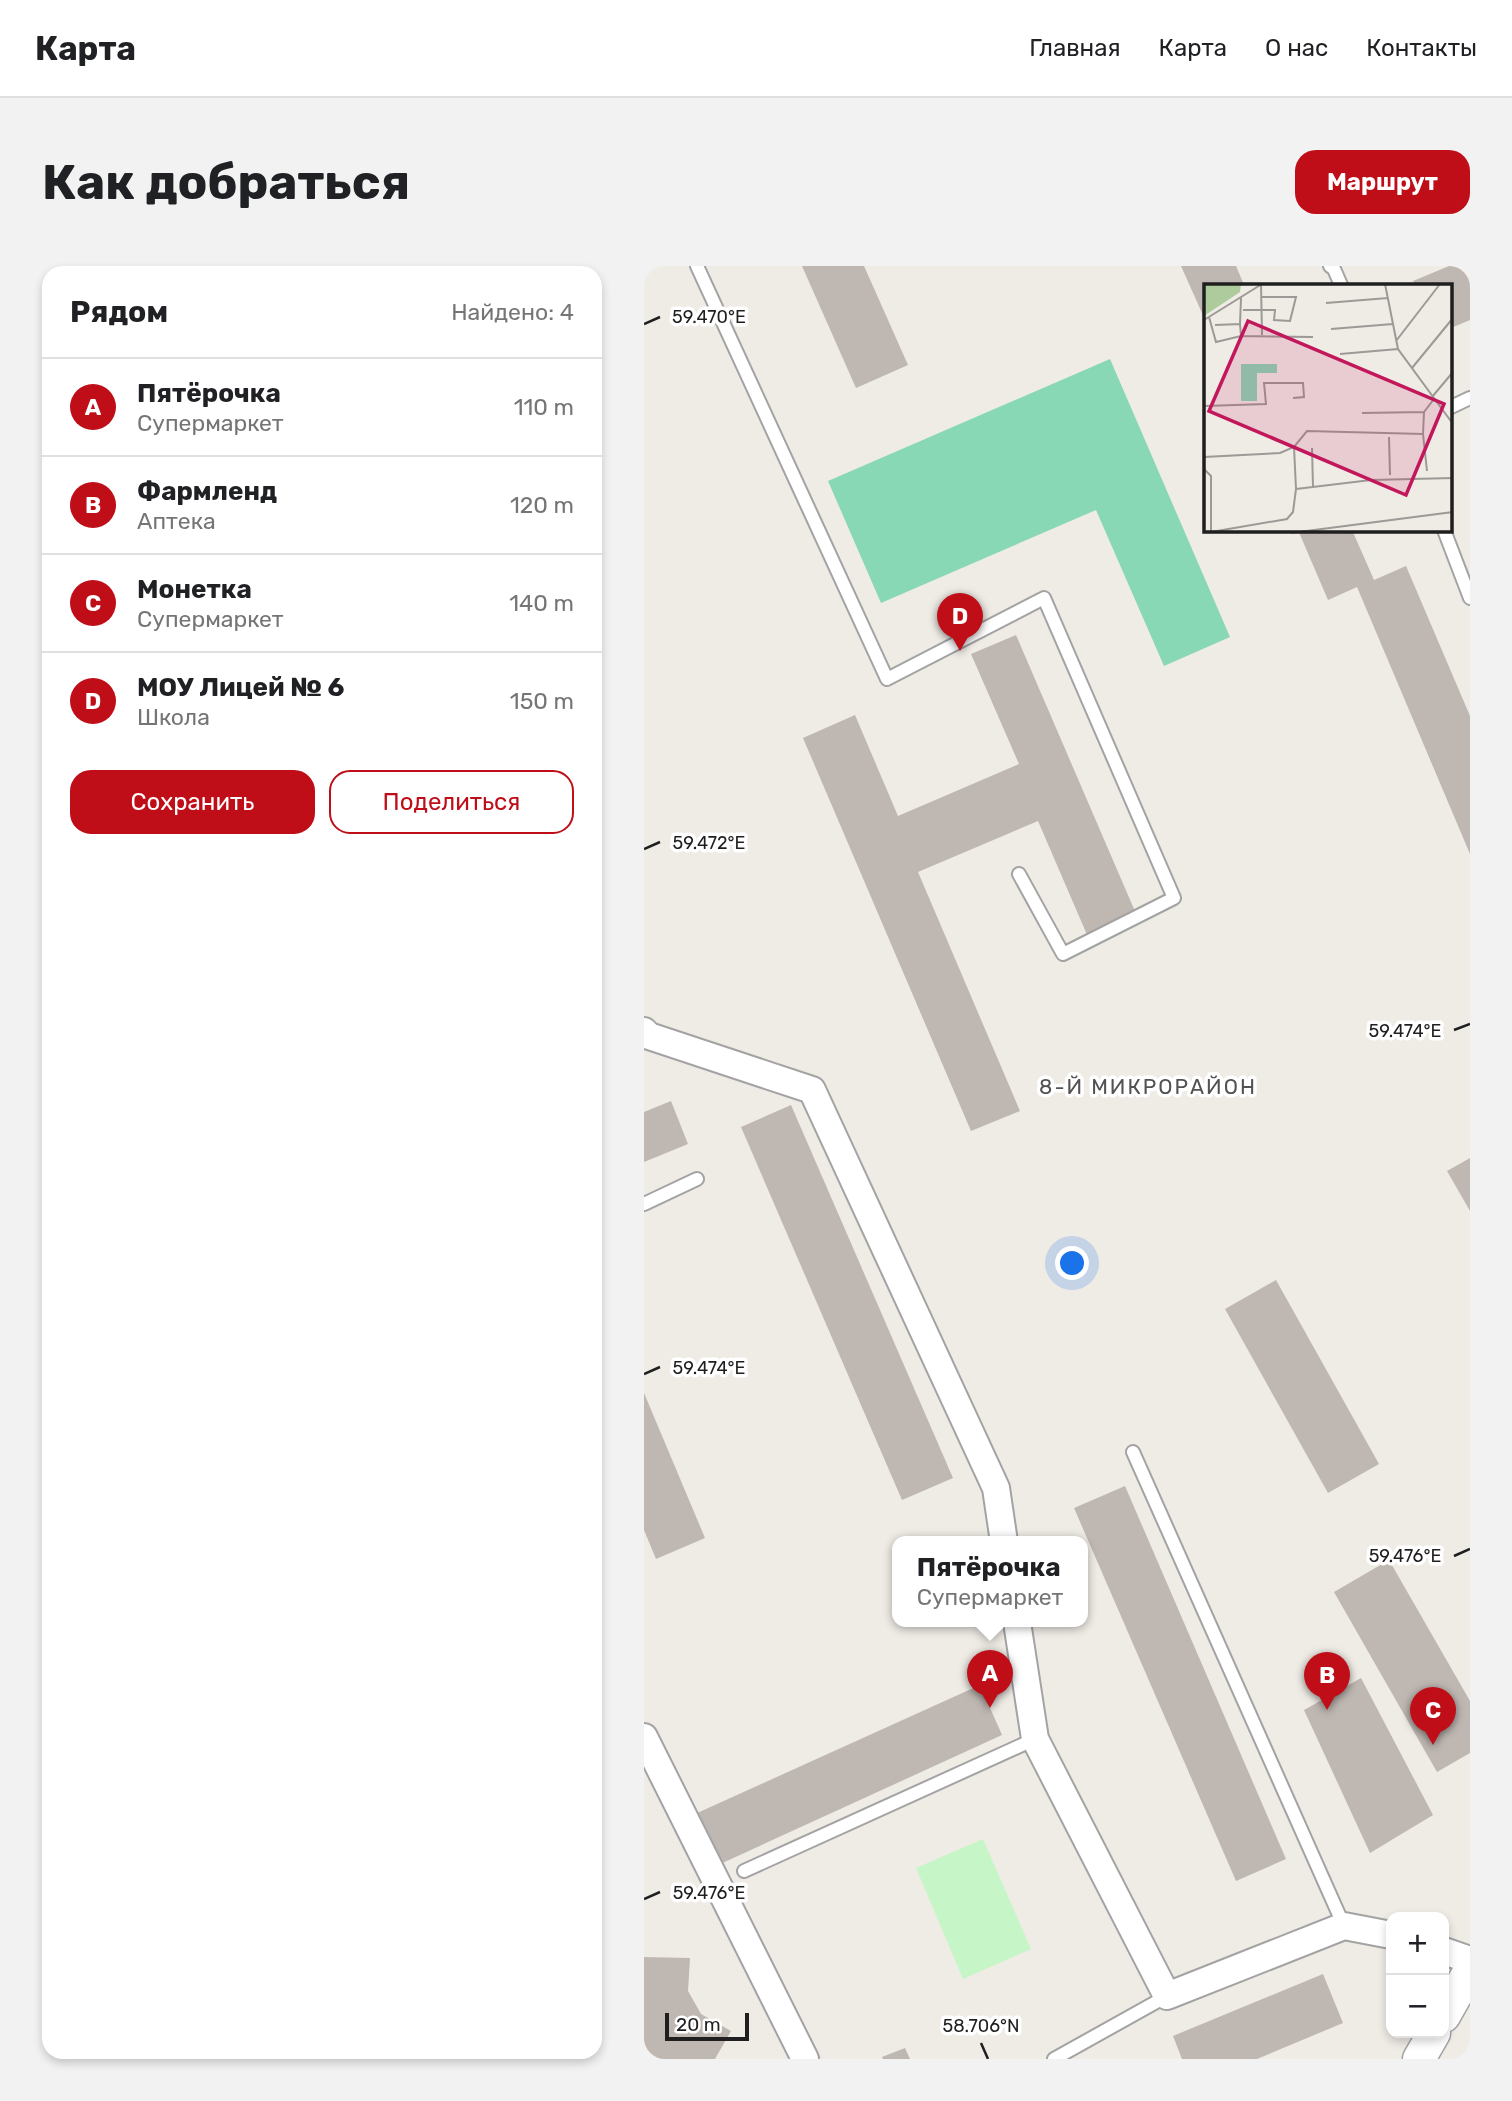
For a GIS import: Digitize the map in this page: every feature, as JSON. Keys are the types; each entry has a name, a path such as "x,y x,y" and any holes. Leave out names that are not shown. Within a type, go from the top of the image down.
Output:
{"street":[{"path":"646,1035 812,1090 996,1488 1003,1536"},
{"path":"1018,1627 1035,1739 1167,1996 1344,1926 1386,1934"},
{"path":"644,1737 805,2059"},
{"path":"1449,1953 1470,1960"},
{"path":"1449,2006 1470,1970"},
{"path":"1419,2059 1431,2038"}],"lane":[{"path":"697,266 887,679 1044,598 1174,898 1063,954 1019,874"},
{"path":"1334,267 1341,284"},
{"path":"1452,407 1470,398"},
{"path":"1445,532 1470,598"},
{"path":"644,1204 696,1180"},
{"path":"1133,1452 1344,1926"},
{"path":"744,1871 1035,1739"},
{"path":"1054,2059 1167,1996"}],"green space":[{"path":"1110,359 1230,637 1164,666 1096,510 881,603 828,481"},
{"path":"983,1839 1031,1949 963,1979 916,1868"}],"building":[{"path":"802,266 864,266 908,365 856,388"},
{"path":"1181,266 1236,266 1244,284 1204,284 1204,318"},
{"path":"1449,266 1470,266 1470,320 1452,328 1452,284 1414,284 1413,281"},
{"path":"1299,532 1353,532 1374,580 1406,566 1470,716 1470,854 1357,587 1328,600"},
{"path":"1016,635 1137,916 1088,937 1038,821 918,872 1020,1111 971,1131 803,738 855,715 898,816 1019,764 971,654"},
{"path":"671,1101 688,1144 644,1162 644,1112"},
{"path":"791,1105 953,1478 902,1500 741,1127"},
{"path":"1470,1158 1470,1211 1447,1171"},
{"path":"1276,1280 1379,1464 1328,1493 1225,1309"},
{"path":"644,1393 705,1538 656,1559 644,1530"},
{"path":"1125,1486 1286,1859 1236,1881 1074,1508"},
{"path":"1389,1560 1470,1701 1470,1753 1437,1772 1334,1592"},
{"path":"1361,1678 1433,1815 1370,1853 1304,1710"},
{"path":"980,1685 1002,1735 718,1865 695,1814"},
{"path":"644,1957 690,1958 688,1991 701,2014 731,2031 715,2059 644,2059"},
{"path":"1323,1974 1343,2023 1257,2059 1182,2059 1173,2036"},
{"path":"905,2048 910,2059 882,2057"}],"place":[{"name":"МОУ Лицей № 6","path":"960,651"},
{"name":"Пятёрочка","path":"990,1708"},
{"name":"Фармленд","path":"1327,1710"},
{"name":"Монетка","path":"1433,1745"}],"district":[{"name":"8-Й МИКРОРАЙОН","path":"1148,1086"}]}
